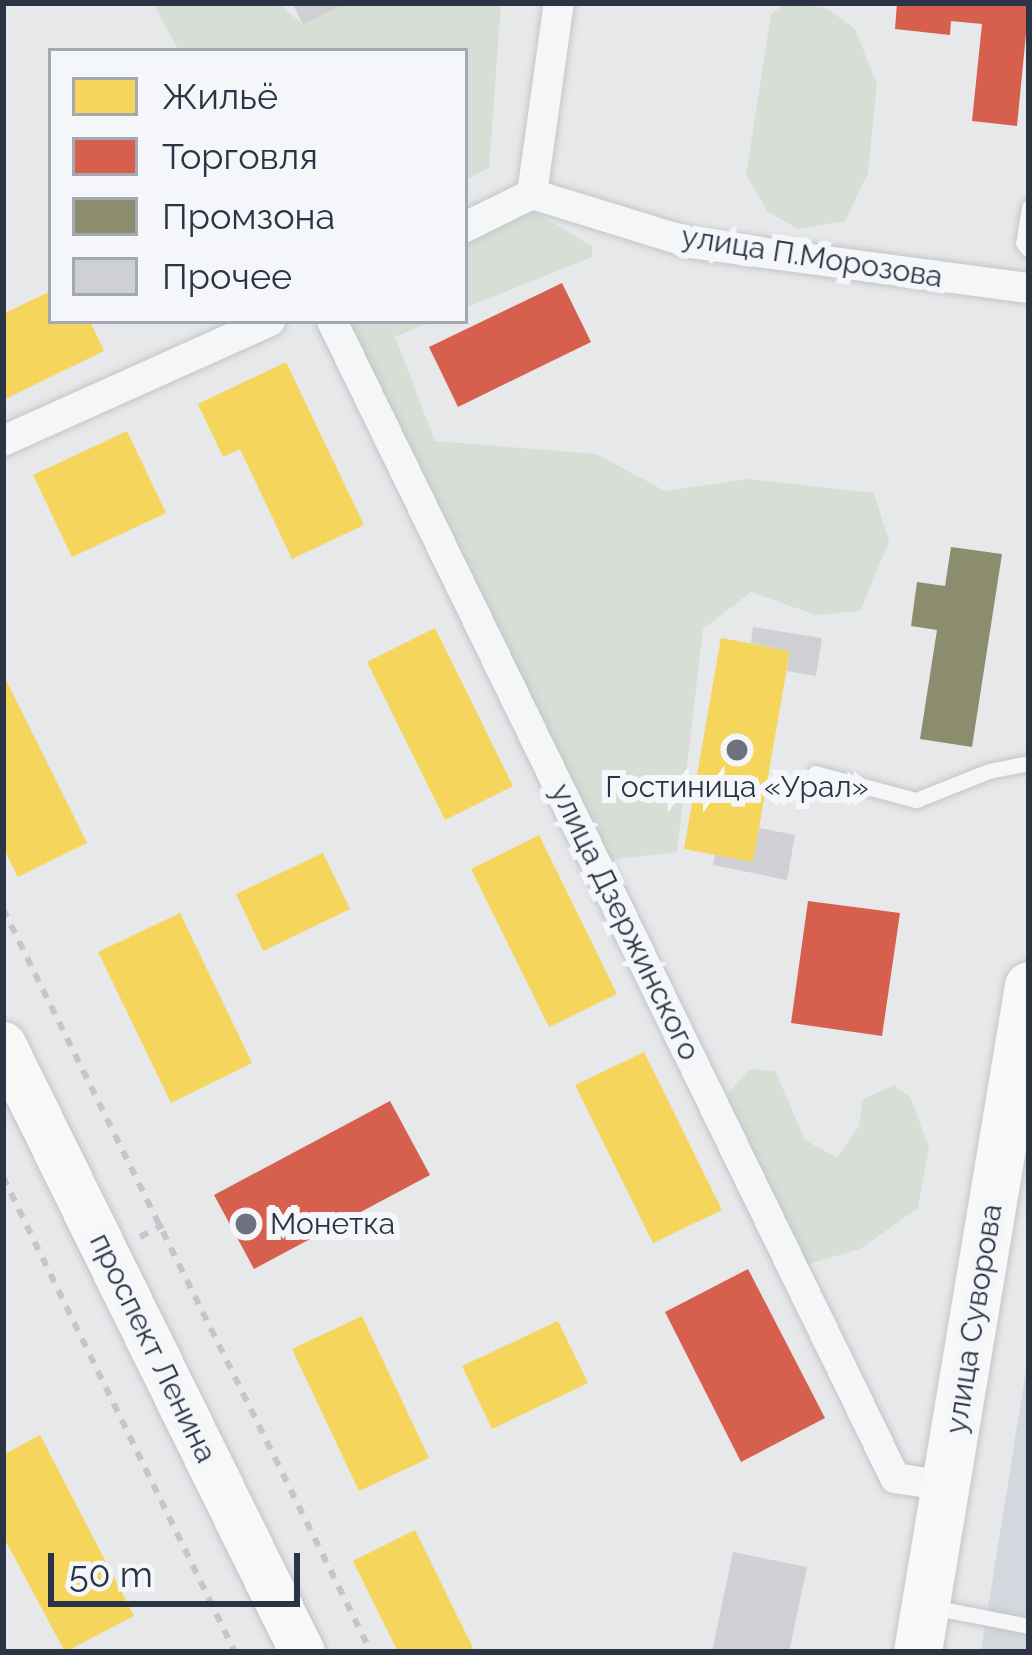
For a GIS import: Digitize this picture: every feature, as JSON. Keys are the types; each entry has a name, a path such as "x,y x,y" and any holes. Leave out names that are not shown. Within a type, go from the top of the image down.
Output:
{"main road":[{"name":"улица Суворова","path":"922,1629 1029,986"},
{"name":"проспект Ленина","path":"3,1044 302,1652"}],"street":[{"path":"468,226 532,194 559,3"},
{"name":"улица П.Морозова","path":"532,194 691,242 1029,289"},
{"path":"3,441 264,324"},
{"name":"улица Дзержинского","path":"333,324 896,1478 946,1486"}],"lane":[{"path":"1029,207 1023,243 1029,250"},
{"path":"815,773 916,800 989,771 1029,763"},
{"path":"922,1629 1029,1626"}],"path":[{"path":"3,909 371,1652"},
{"path":"3,1177 236,1652"}],"shaded area":[{"path":"153,3 278,3 303,25 346,3 501,3 489,168 468,178 468,48 177,48"},
{"path":"785,3 826,8 855,29 877,84 868,173 845,221 798,229 768,212 746,175 771,15"},
{"path":"533,211 592,246 592,257 468,307 468,244"},
{"path":"348,324 426,324 395,337 435,441 596,454 665,491 748,479 874,493 889,542 860,611 816,615 751,592 703,629 677,852 605,860"},
{"path":"750,1069 775,1071 805,1140 837,1158 859,1126 863,1099 894,1085 910,1097 929,1147 918,1208 860,1249 805,1265 727,1094"},
{"path":"1029,1352 1029,1652 981,1652"}],"building: Жильё":[{"path":"48,292 48,324 91,324 104,351 3,400 3,314"},
{"path":"286,362 364,525 292,559 240,449 223,457 198,404"},
{"path":"127,431 166,513 72,557 33,475"},
{"path":"435,628 513,786 445,820 367,662"},
{"name":"Гостиница «Урал»","path":"721,638 790,651 753,862 684,849"},
{"path":"3,674 87,843 18,877 3,847"},
{"path":"539,835 617,994 549,1027 471,869"},
{"path":"323,853 350,909 263,951 236,894"},
{"path":"180,913 252,1063 171,1103 98,952"},
{"path":"644,1052 722,1210 653,1243 575,1085"},
{"path":"362,1316 429,1458 359,1491 292,1349"},
{"path":"558,1321 588,1383 492,1429 462,1366"},
{"path":"40,1435 134,1616 65,1652 3,1536 3,1455"},
{"path":"415,1530 475,1652 398,1652 353,1561"}],"building: Торговля":[{"path":"897,3 1029,3 1017,126 972,121 982,24 951,21 950,35 895,29"},
{"path":"562,283 591,342 458,407 429,347"},
{"path":"808,901 900,913 882,1036 791,1023"},
{"path":"390,1101 430,1175 254,1269 214,1195"},
{"path":"748,1269 825,1418 741,1462 665,1312"}],"building: Промзона":[{"path":"951,547 1002,554 972,747 920,739 937,630 911,626 917,582 945,586"}],"building: Прочее":[{"path":"292,3 346,3 303,25"},
{"path":"753,627 822,638 816,676 787,671 790,651 751,643"},
{"path":"759,828 795,835 787,880 713,865 715,855 753,862"},
{"path":"733,1552 807,1567 789,1652 712,1652"}],"place":[{"name":"Гостиница «Урал»","path":"737,750"},
{"name":"Монетка","path":"246,1224"}]}
